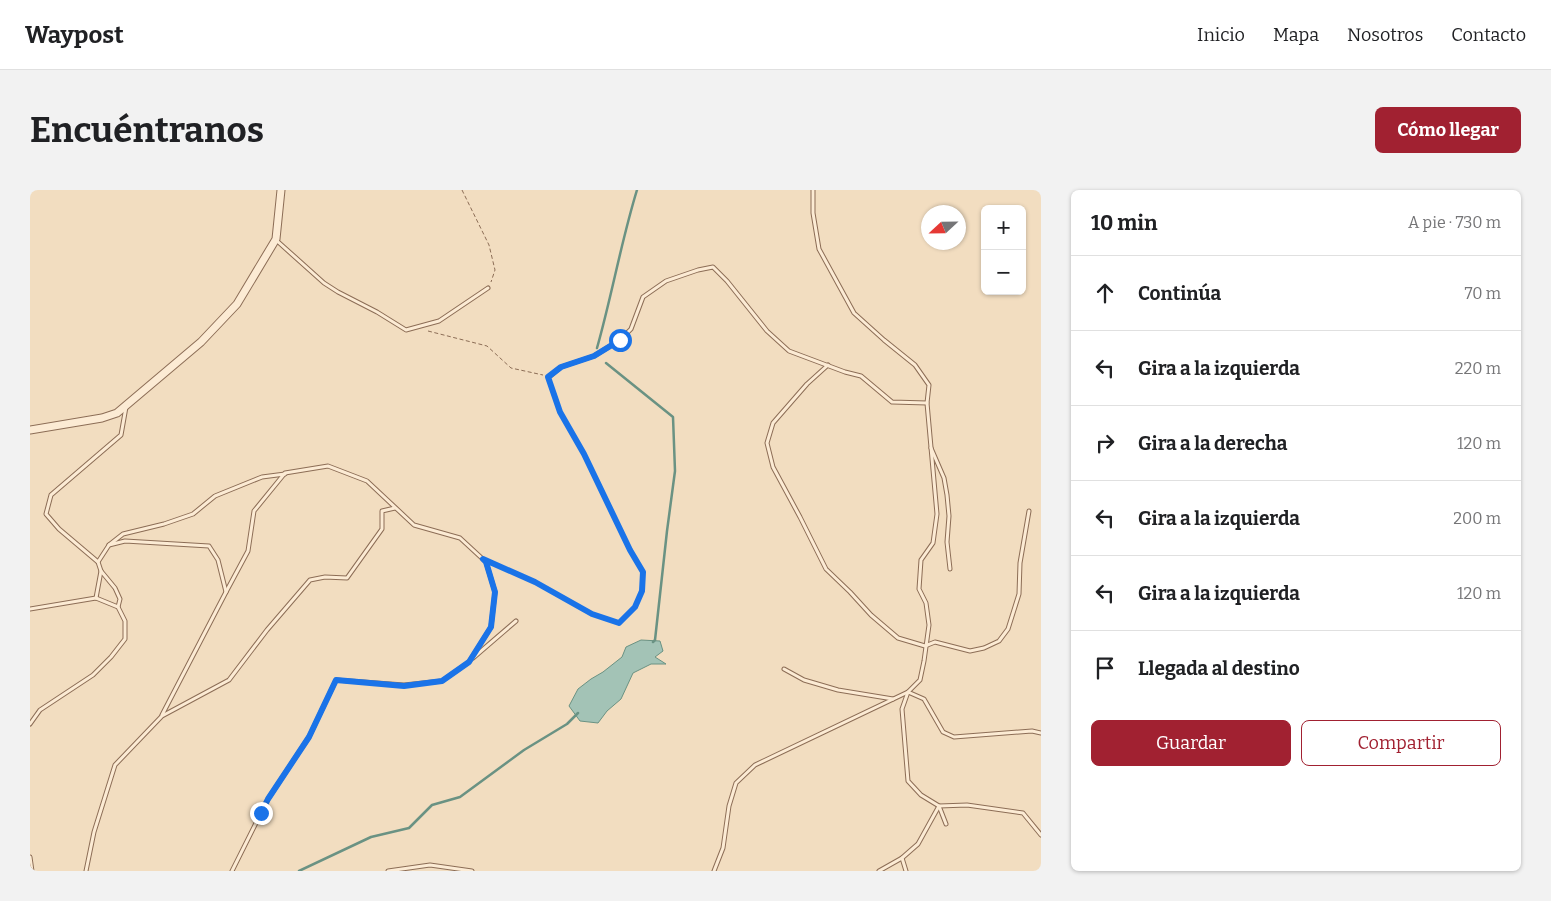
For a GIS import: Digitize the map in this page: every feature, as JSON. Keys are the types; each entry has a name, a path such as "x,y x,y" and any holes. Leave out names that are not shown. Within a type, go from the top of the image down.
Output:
{"street":[{"path":"30,430 102,418 116,413 201,342 237,304 276,240 282,190"}],"lane":[{"path":"714,871 723,848 729,806 736,784 755,765 908,692 920,680 924,661 929,625 926,603 919,589 921,560 932,543 937,514 930,445 928,403 930,385 915,365 854,313 818,249 812,213 813,190"},
{"path":"276,240 338,292 377,312 406,330 439,321 488,288"},
{"path":"548,377 561,367 594,356 620,340 631,329 643,297 666,282 698,270 713,267 727,281 767,331 789,351 861,376 892,402 928,403"},
{"path":"828,365 807,384 773,423 767,442 773,466 826,569 871,615 898,638 925,646 935,642 970,651 984,648 999,641 1008,629 1019,594 1020,563 1029,511"},
{"path":"30,724 40,710 93,675 112,657 125,639 125,621 118,607 120,599 115,588 101,571 98,562 59,529 46,514 51,495 121,435 126,404"},
{"path":"930,445 944,478 947,495 949,516 947,542 950,569"},
{"path":"98,562 109,545 123,534 164,524 193,514 216,496 262,477 328,466 366,481 414,525 460,538 486,562 495,592 491,627 469,662"},
{"path":"86,871 94,832 115,765 162,716 248,551 254,510 285,474"},
{"path":"162,716 229,680 267,630 310,580 325,577 347,578 382,529 382,512 395,508"},
{"path":"109,545 125,540 209,546 218,560 226,592"},
{"path":"96,598 101,571"},
{"path":"30,609 96,598 118,607"},
{"path":"232,871 268,799 309,737 336,680 404,686 442,681 469,662 516,621"},
{"path":"784,669 804,680 838,690 894,699"},
{"path":"908,692 924,699 943,732 954,737 1032,731 1041,733"},
{"path":"908,692 902,709 908,781 921,794 939,806 946,824"},
{"path":"939,806 967,804 1023,813 1041,835"},
{"path":"879,871 902,858 918,844 939,806"},
{"path":"30,857 32,871"},
{"path":"902,858 906,871"},
{"path":"388,871 430,865 472,871"}],"path":[{"path":"462,190 489,245 495,270 488,288"},
{"path":"415,328 488,346 511,368 548,377 560,412 584,454 630,550 643,572 642,591 635,607 619,623 592,614 535,582 483,559"}],"shaded area":[{"path":"641,640 660,641 663,651 655,657 666,664 651,664 633,673 621,699 607,711 598,723 580,721 569,706 578,689 622,657 626,647"}],"waterway":[{"path":"597,348 637,190"},
{"path":"606,363 673,417 675,471 655,640 653,642"},
{"path":"299,871 371,837 409,828 432,805 460,797 524,750 567,724 578,713"}],"route":[{"path":"261,813 268,799 309,737 336,680 404,686 442,681 469,662 491,627 495,592 486,562 483,559 535,582 592,614 619,623 635,607 642,591 643,572 630,550 584,454 560,412 548,377 561,367 594,356 620,340"}]}
